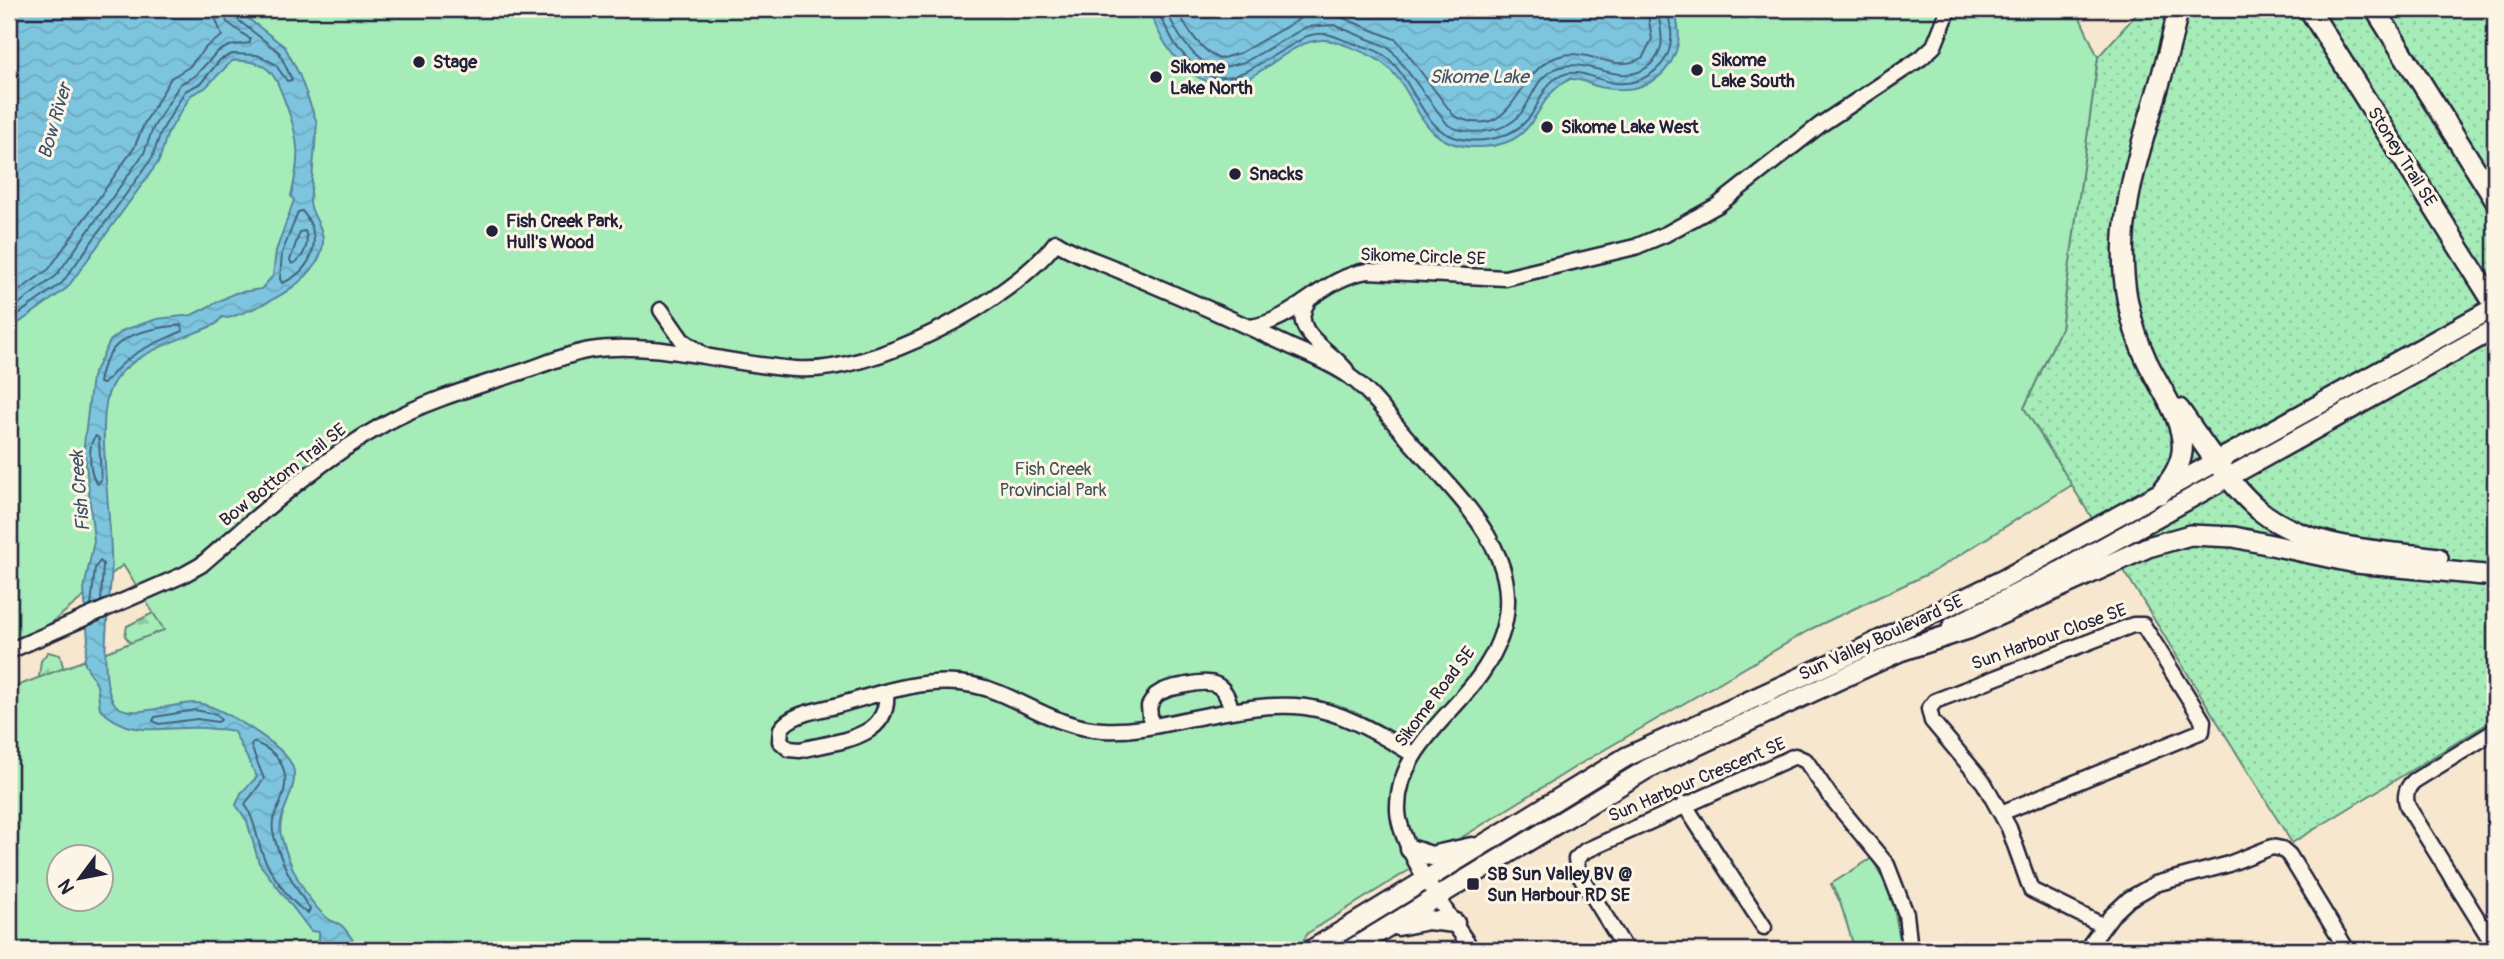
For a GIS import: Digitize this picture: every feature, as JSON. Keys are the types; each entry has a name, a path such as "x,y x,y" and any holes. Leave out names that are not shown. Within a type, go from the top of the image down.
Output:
{"highway":[{"path":"2161,494 2177,469 2182,444 2178,426 2140,344 2129,306 2123,272 2123,236 2134,170 2161,83 2178,9"},
{"name":"Stoney Trail SE","path":"2309,9 2495,306"},
{"path":"2375,9 2495,200"},
{"path":"2155,377 2224,469 2259,510 2309,537 2347,546 2495,567"},
{"path":"1903,650 1968,629 2148,547 2190,535 2234,537 2356,563 2495,576"}],"main road":[{"name":"Sun Valley Boulevard SE","path":"1350,950 1647,769 1903,650 2060,571 2495,306"},
{"name":"Sun Valley Boulevard SE","path":"1311,950 1626,757 1929,617 2161,494 2224,469 2495,329"},
{"path":"1410,849 1435,856 1488,842"},
{"path":"1378,933 1413,921 1455,923"}],"street":[{"name":"Sikome Circle SE","path":"1248,327 1278,321 1342,276 1354,273 1505,278 1609,254 1667,234 1718,205 1820,125 1921,58 1934,46 1949,9"},
{"path":"661,310 682,340 708,358 815,370 866,359 971,313 1034,266 1056,242 1248,327"},
{"name":"Sikome Road SE","path":"1310,298 1302,313 1305,329 1480,520 1496,548 1504,579 1504,620 1490,659 1476,681 1414,755 1404,775 1398,799 1400,824 1410,849 1472,950"},
{"name":"Sikome Road SE","path":"1248,327 1350,377"},
{"name":"Bow Bottom Trail SE","path":"9,651 140,596 201,565 335,454 388,422 446,397 591,350 639,350 708,358"},
{"name":"Sun Harbour Close SE","path":"2001,813 2202,731 2203,721 2143,625 2135,624 2120,629 1935,701 1930,706 1931,718 1984,783 2001,813 2019,850 2031,890 2102,925"},
{"path":"1151,726 1149,706 1156,695 1204,681 1213,682 1223,688 1231,710"},
{"path":"886,692 884,715 871,731 800,750 789,749 782,743 780,731 789,720 886,692 923,684 961,683 994,690 1069,725 1109,730 1151,726 1277,704 1323,709 1367,726 1414,755"},
{"path":"2495,732 2414,781 2407,789 2406,798 2408,807 2495,947"},
{"name":"Sun Harbour Crescent SE","path":"1626,950 1578,872 1576,859 1585,851 1684,804 1791,757 1802,757 1886,865 1902,900 1910,950"},
{"path":"1684,804 1764,927"},
{"path":"2086,950 2102,925 2129,900 2155,884 2226,864 2267,848 2278,847 2289,855 2346,950"}],"green space":[{"name":"Fish Creek Provincial Park","path":"140,9 2076,9 2098,57 2061,328 2024,408 2072,485 1934,571 1813,628 1580,764 1308,933 1297,950 9,950 9,689 164,630 123,565 9,657 9,239"},
{"path":"2141,9 2495,9 2495,719 2292,843 2024,408 2061,328 2098,57"},
{"path":"155,612 175,633 133,646 125,636 127,626"},
{"path":"48,652 60,655 65,674 9,715 39,677 41,661"},
{"path":"1872,858 1892,897 1901,945 1882,950 1855,950 1840,902 1831,884"}],"water":[{"name":"Bow River","path":"9,9 236,9 285,47 299,74 317,123 310,202 323,237 319,257 311,270 286,291 256,308 228,318 222,317 216,324 156,349 129,366 110,389 104,427 111,559 106,647 107,684 111,698 118,707 135,711 187,703 206,705 246,725 282,752 289,760 294,778 280,826 288,857 298,880 312,901 329,919 344,927 359,950 324,950 319,941 319,932 311,931 259,863 247,821 236,805 241,793 257,777 234,732 198,728 141,729 113,720 100,709 97,685 84,662 88,640 84,589 94,541 84,445 92,377 110,341 124,330 157,319 192,315 235,293 261,289 273,276 276,251 294,200 291,196 297,151 287,107 270,71 255,63 232,61 205,88 191,95 167,135 159,161 67,288 9,330"},
{"name":"Sikome Lake","path":"1149,9 1672,9 1677,20 1679,38 1668,67 1651,82 1619,89 1570,79 1557,87 1526,129 1516,138 1502,144 1482,147 1459,145 1442,138 1429,128 1392,72 1374,57 1335,42 1323,40 1306,43 1245,80 1229,84 1212,83 1193,74 1178,61 1161,36"}],"place":[{"name":"Stage","path":"419,62"},
{"name":"Sikome Lake South","path":"1697,70"},
{"name":"Sikome Lake North","path":"1156,77"},
{"name":"Sikome Lake West","path":"1547,127"},
{"name":"Snacks","path":"1235,174"},
{"name":"Fish Creek Park, Hull's Wood","path":"492,231"},
{"name":"SB Sun Valley BV @ Sun Harbour RD SE","path":"1473,884"}],"water label":[{"name":"Fish Creek","path":"80,491"}]}
